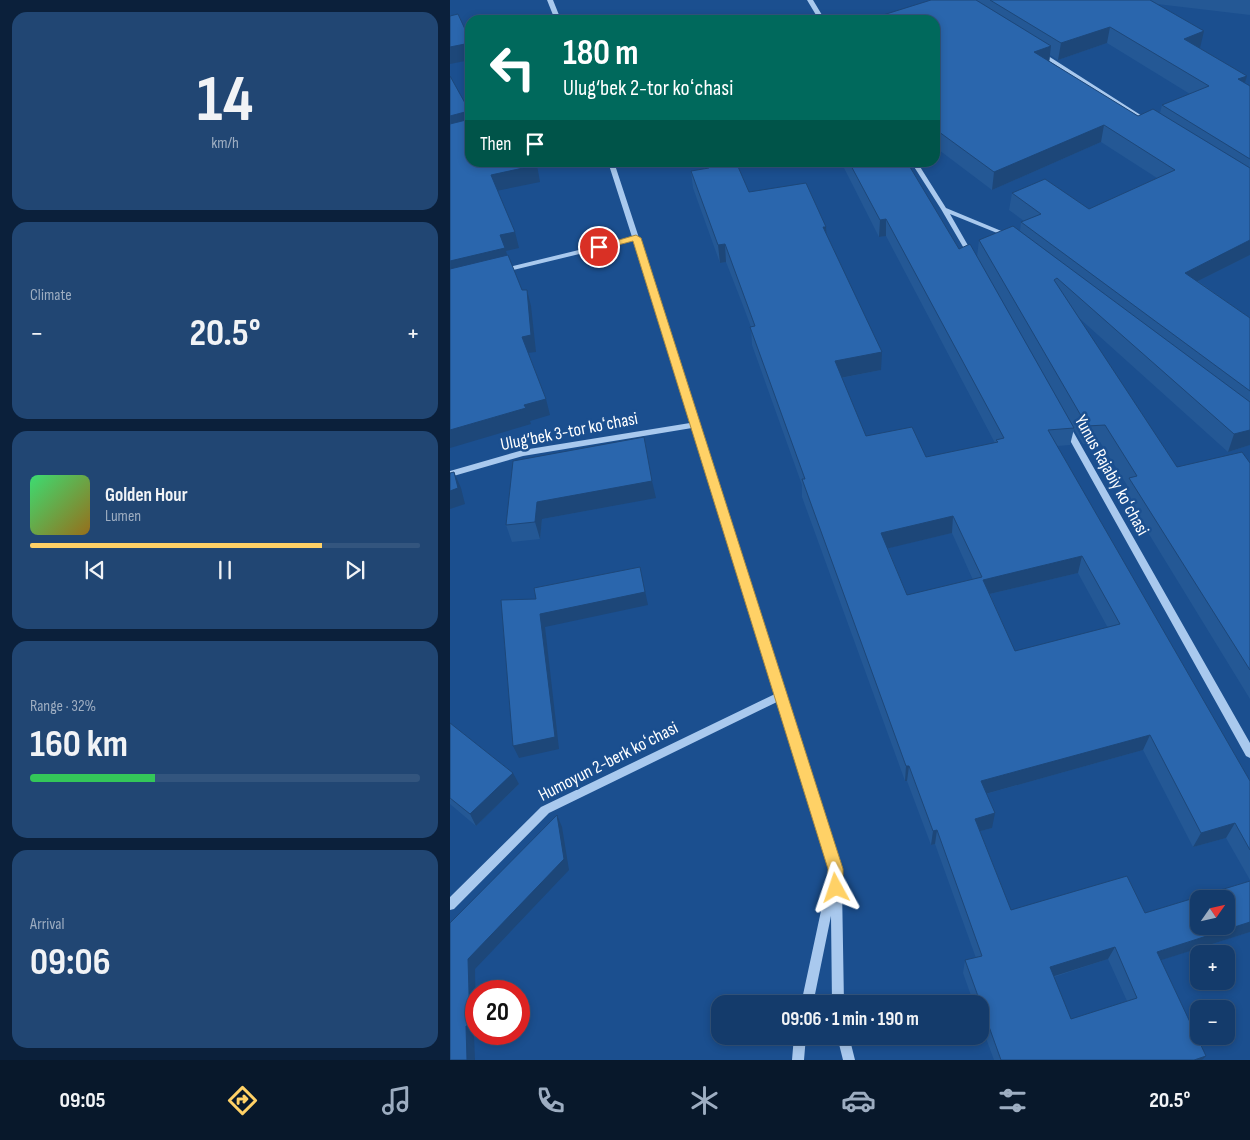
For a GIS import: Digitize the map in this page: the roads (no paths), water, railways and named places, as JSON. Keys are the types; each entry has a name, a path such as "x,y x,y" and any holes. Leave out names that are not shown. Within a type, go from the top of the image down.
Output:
{"street":[{"path":"550,0 556,15"},
{"path":"810,0 819,15"},
{"path":"1031,48 1157,127"},
{"path":"613,167 835,869 838,995"},
{"path":"917,167 974,261"},
{"path":"944,209 1006,235 1014,241"},
{"path":"497,272 636,238"},
{"name":"Yunus Rajabiy koʻchasi","path":"1061,416 1250,753"},
{"name":"Ulug‘bek 3-tor koʻchasi","path":"450,474 523,453 694,425"},
{"name":"Humoyun 2-berk koʻchasi","path":"450,905 545,810 780,696"},
{"path":"809,995 835,869"},
{"path":"798,1060 799,1045"},
{"path":"845,1045 849,1060"}]}
